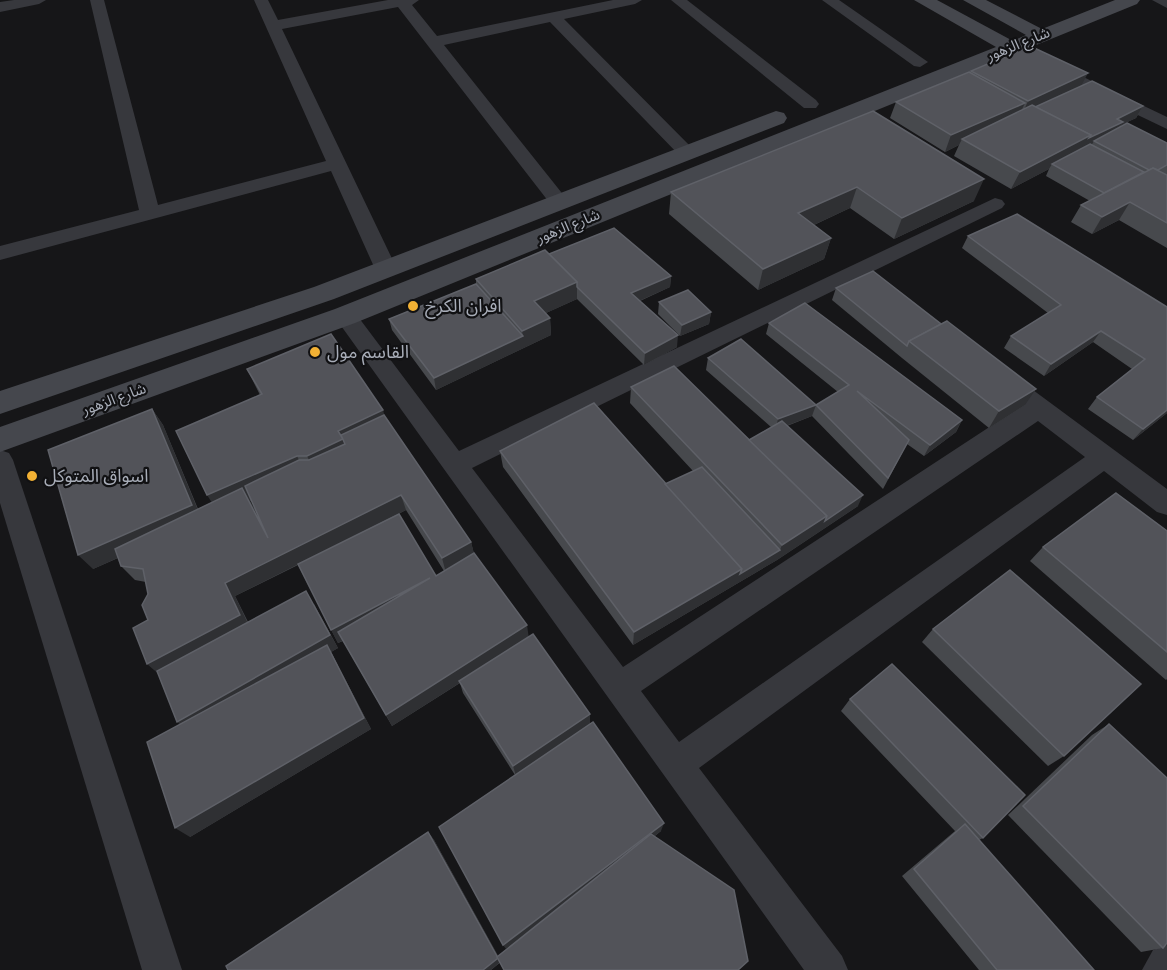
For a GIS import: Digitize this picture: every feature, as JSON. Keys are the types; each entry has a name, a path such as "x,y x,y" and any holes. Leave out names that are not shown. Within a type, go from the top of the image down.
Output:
{"main road":[{"path":"923,0 987,35"},
{"path":"972,0 1013,35"},
{"name":"شارع الزهور","path":"0,440 345,316 551,233 857,119 1077,0"},
{"name":"شارع الزهور","path":"0,403 324,293 987,35 1040,35 1131,0"},
{"path":"532,212 551,233"}],"street":[{"path":"0,7 39,0"},
{"path":"97,0 150,212"},
{"path":"261,0 386,269"},
{"path":"434,42 635,0"},
{"path":"678,0 810,104"},
{"path":"829,0 920,62"},
{"path":"1159,0 1167,3"},
{"path":"273,26 407,1 434,42 559,202"},
{"path":"554,18 687,152"},
{"path":"1013,35 1167,124"},
{"path":"0,253 337,164"},
{"path":"454,465 868,277 985,198 1015,216"},
{"path":"345,316 828,970"},
{"path":"1010,386 1167,504"},
{"path":"618,688 1038,408"},
{"path":"675,765 1103,458"},
{"path":"0,460 162,970"},
{"path":"1162,970 1167,964"}],"building":[{"path":"1030,46 1088,73 1028,101 971,71"},
{"path":"969,72 1025,103 951,135 896,102"},
{"path":"1092,81 1143,106 1117,119 1123,122 1089,138 1091,135 1035,107"},
{"path":"1032,105 1091,135 1020,172 962,139"},
{"path":"873,111 984,179 902,218 857,187 798,213 831,238 763,269 671,192"},
{"path":"1127,123 1167,143 1167,165 1158,170 1153,168 1149,170 1094,141"},
{"path":"1090,144 1144,172 1104,193 1052,164"},
{"path":"1153,168 1167,175 1167,223 1130,202 1102,217 1081,205"},
{"path":"1017,214 1167,307 1167,410 1143,429 1097,397 1145,359 1101,331 1051,364 1011,336 1061,305 968,236"},
{"path":"614,228 671,276 631,293 678,335 645,353 577,287 577,282 549,254"},
{"path":"545,250 577,282 534,301 550,318 522,331 476,279"},
{"path":"873,271 941,324 909,341 907,346 836,288"},
{"path":"476,284 523,336 434,378 389,319"},
{"path":"688,290 711,312 682,325 659,302"},
{"path":"805,303 962,420 930,445 857,391 909,440 888,478 816,405 849,385 769,323"},
{"path":"947,321 1036,389 999,411 909,341"},
{"path":"331,334 383,410 338,431 343,439 307,456 297,456 207,495 176,431 262,394 247,369"},
{"path":"741,339 816,405 778,419 708,358"},
{"path":"674,366 827,516 782,545 631,387"},
{"path":"594,403 742,569 634,632 500,451"},
{"path":"152,409 192,505 78,555 48,450"},
{"path":"384,415 471,542 442,558 401,495 225,583 240,615 147,664 133,628 148,620 142,605 148,594 143,569 121,566 115,549 242,488 268,538 245,486 299,460 309,460 345,444 341,435"},
{"path":"782,421 863,495 825,521 827,516 749,440"},
{"path":"702,467 780,550 740,574 742,569 665,484"},
{"path":"1116,493 1167,531 1167,652 1043,547"},
{"path":"399,514 436,576 474,553 527,625 386,715 338,632 430,578 331,630 298,564"},
{"path":"1010,570 1141,684 1064,756 933,629"},
{"path":"306,591 330,635 177,722 157,671"},
{"path":"533,634 590,714 513,766 459,681"},
{"path":"327,645 364,718 175,828 147,742"},
{"path":"892,664 1025,795 983,838 850,699"},
{"path":"593,722 664,823 503,945 439,827"},
{"path":"1109,724 1167,778 1167,943 1163,948 1023,806"},
{"path":"965,824 1094,970 997,970 914,869"},
{"path":"428,832 498,958 483,970 228,970 226,966"},
{"path":"651,834 734,890 748,961 738,970 504,970 497,957"}],"place":[{"name":"افران الكرخ","path":"413,306"},
{"name":"القاسم مول","path":"315,352"},
{"name":"اسواق المتوكل","path":"32,476"}]}
